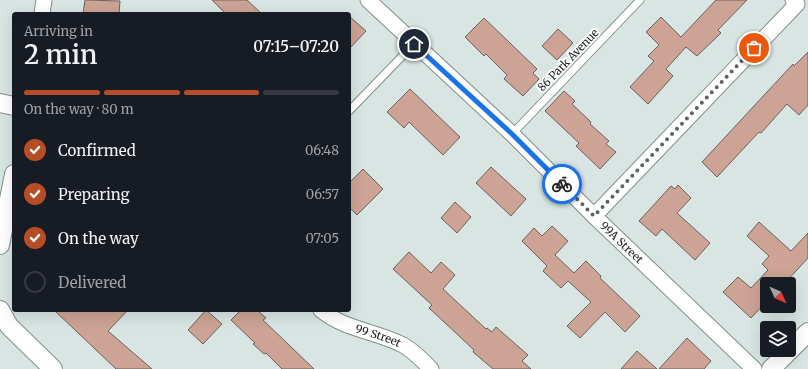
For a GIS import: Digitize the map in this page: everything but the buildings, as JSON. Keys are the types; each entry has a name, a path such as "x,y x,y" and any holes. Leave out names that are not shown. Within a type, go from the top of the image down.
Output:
{"street":[{"path":"42,12 44,0"},
{"name":"99A Street","path":"368,0 512,134 594,216 754,369"},
{"path":"594,216 795,2"},
{"path":"0,103 12,106"},
{"path":"0,245 12,184"},
{"path":"0,310 9,326 53,369"},
{"name":"99 Street","path":"324,312 338,322 404,345 412,350 431,369"},
{"path":"771,369 808,332"}],"lane":[{"name":"86 Park Avenue","path":"512,134 640,0"},
{"path":"351,109 414,44"}],"way so far":[{"path":"562,184 594,216 754,48"}],"route":[{"path":"414,44 512,134 562,184"}]}
